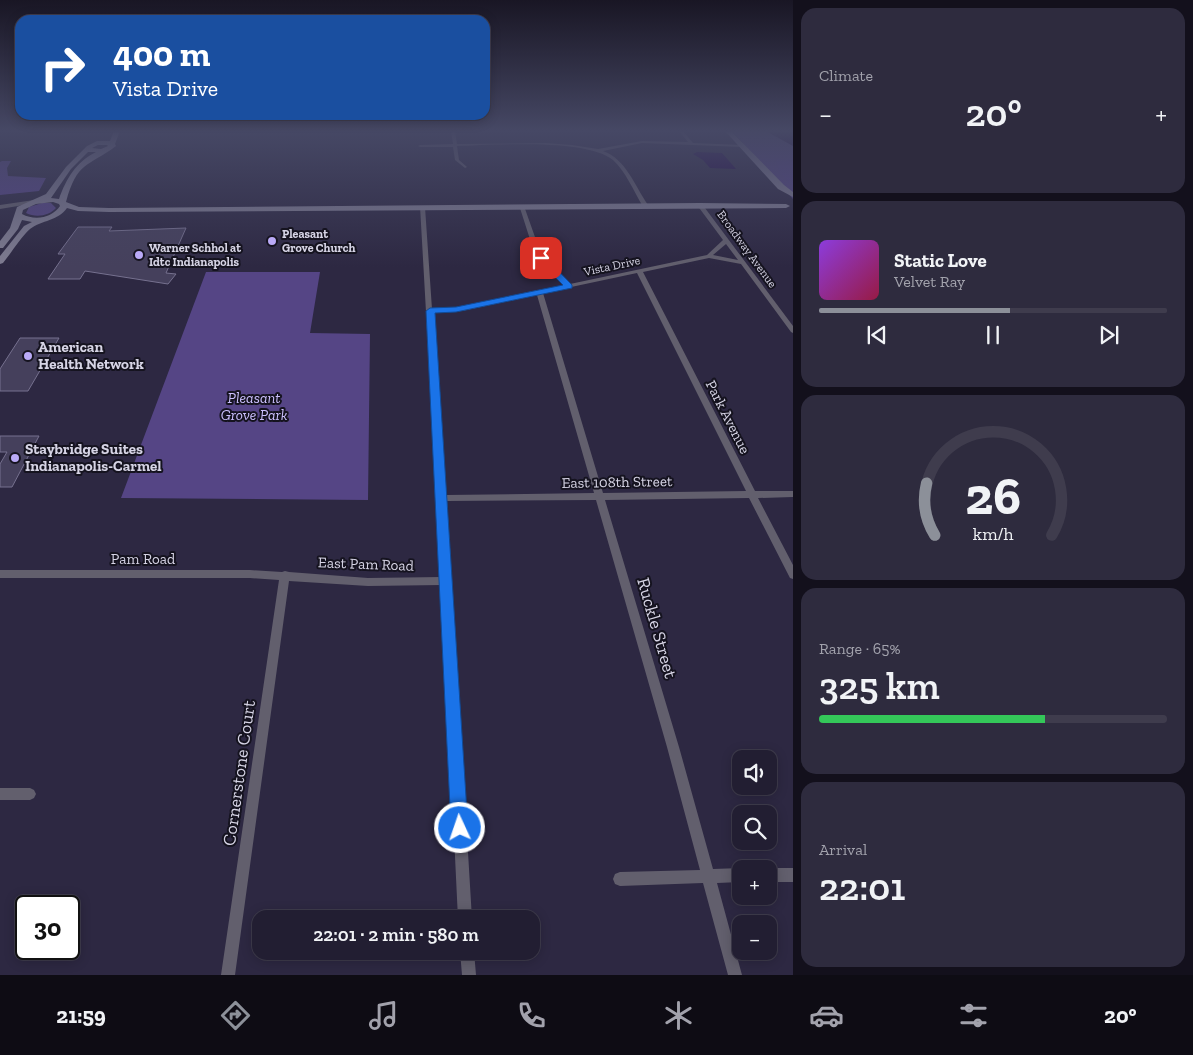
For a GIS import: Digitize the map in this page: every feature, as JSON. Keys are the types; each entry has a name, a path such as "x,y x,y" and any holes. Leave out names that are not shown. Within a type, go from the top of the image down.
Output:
{"main road":[{"path":"0,246 14,229 20,209 49,196 62,176"},
{"path":"0,261 27,228 61,211 73,176"},
{"path":"771,176 793,196"},
{"path":"781,187 783,192 780,202 791,208"},
{"path":"759,204 793,196"},
{"path":"37,201 53,200 78,209 109,210 759,204 791,208"},
{"path":"19,215 30,219 109,210"}],"street":[{"path":"628,176 645,205"},
{"path":"0,208 37,201"},
{"name":"Broadway Avenue","path":"700,205 793,331"},
{"path":"521,206 538,255 569,286"},
{"path":"422,207 442,498 445,581 464,910"},
{"path":"0,208 19,215"},
{"path":"710,256 726,240"},
{"name":"Vista Drive","path":"430,311 456,310 710,256 743,263"},
{"name":"Park Avenue","path":"639,271 793,575"},
{"name":"Ruckle Street","path":"540,293 673,747 735,975"},
{"name":"East 108th Street","path":"442,498 793,494"},
{"name":"East Pam Road","path":"285,575 368,582 445,581"},
{"name":"Pam Road","path":"1,577 285,575"},
{"name":"Cornerstone Court","path":"228,975 285,575"},
{"path":"0,794 30,794"},
{"path":"620,879 732,875"},
{"path":"777,875 793,875"},
{"path":"468,960 469,975"}],"green space":[{"path":"773,176 793,176 793,199"},
{"path":"42,203 51,203 56,208 50,213 42,215 26,213 29,207"},
{"name":"Pleasant Grove Park","path":"206,272 320,272 310,333 370,334 368,500 121,498"}],"shaded area":[{"path":"0,176 46,178 39,191 0,195"},
{"path":"784,176 793,176 793,186"}],"building":[{"name":"Warner Schhol at Idtc Indianapolis","path":"78,227 112,227 109,231 186,228 166,273 176,274 168,284 85,271 80,279 48,279 65,254 58,254"},
{"name":"American Health Network","path":"20,338 59,338 28,391 0,391 0,369"},
{"name":"Staybridge Suites Indianapolis-Carmel","path":"0,436 39,436 12,487 0,487 0,464 7,452 0,452"}],"place":[{"name":"Pleasant Grove Church","path":"272,241"},
{"name":"Warner Schhol at Idtc Indianapolis","path":"139,255"},
{"name":"American Health Network","path":"28,356"},
{"name":"Staybridge Suites Indianapolis-Carmel","path":"15,458"}],"route":[{"path":"460,828 430,311 456,310 569,286 541,258"}]}
